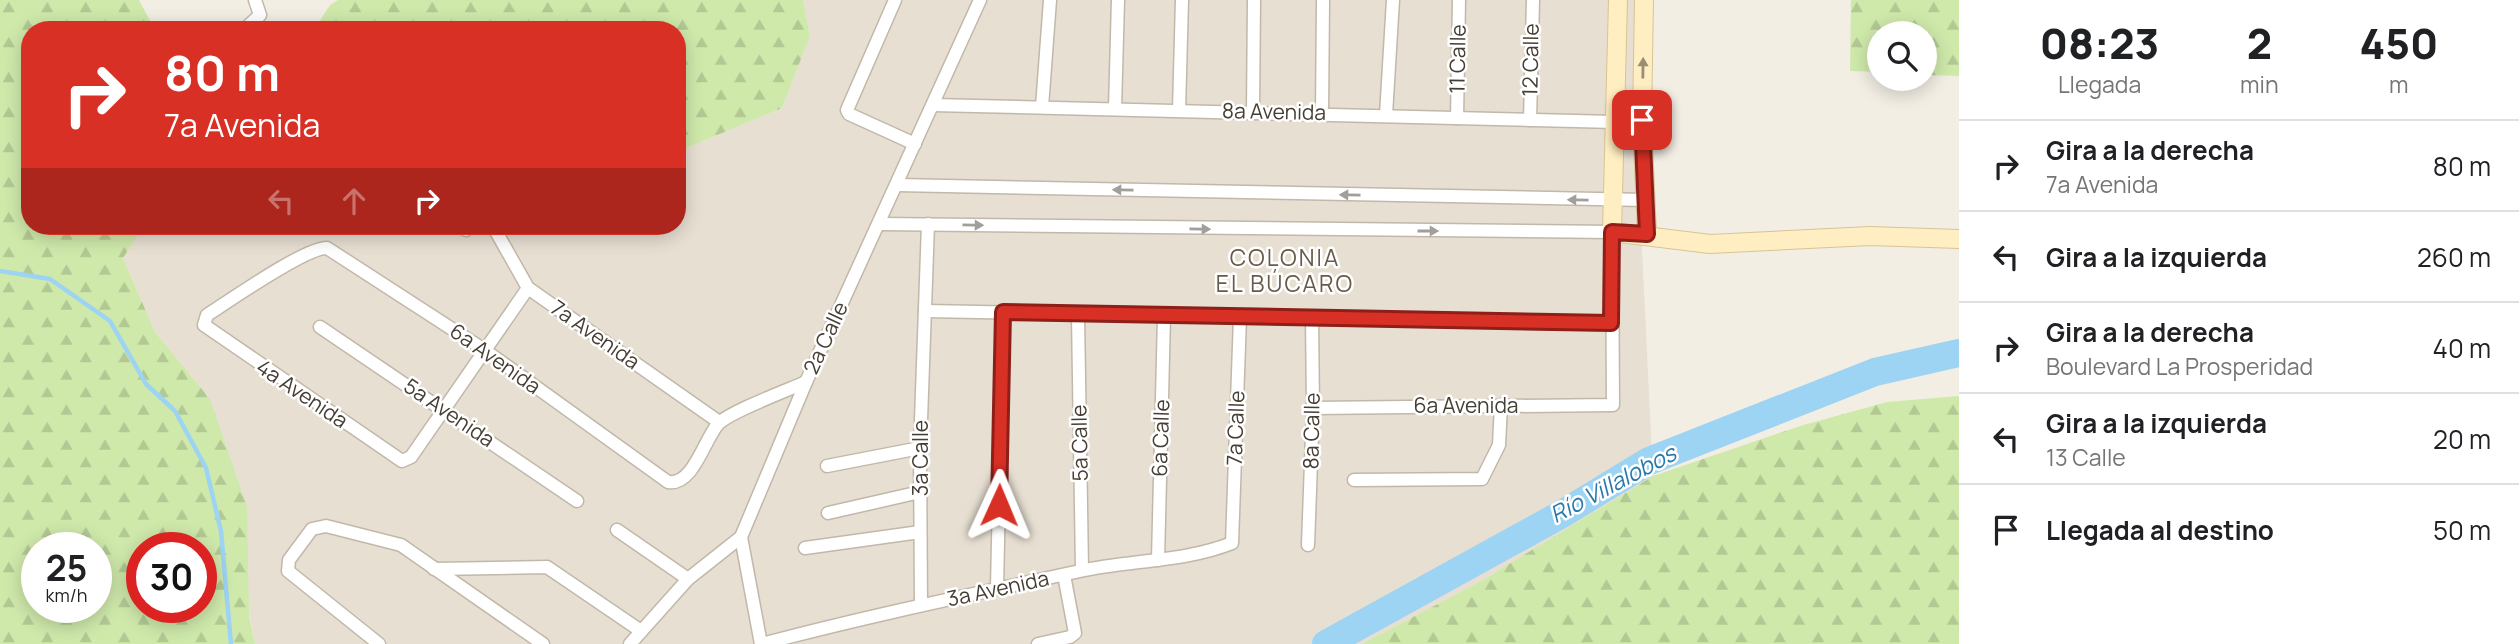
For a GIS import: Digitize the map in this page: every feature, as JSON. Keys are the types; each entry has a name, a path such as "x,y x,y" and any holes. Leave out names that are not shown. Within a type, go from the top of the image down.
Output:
{"main road":[{"path":"1618,0 1612,232 1647,234 1710,244 1870,236 1959,239"},
{"path":"1644,0 1642,120 1647,234"}],"street":[{"path":"254,21 260,15 260,7 255,0"},
{"path":"895,0 847,110 849,114 915,144"},
{"name":"2a Calle","path":"630,644 688,579 741,537 806,382 980,0"},
{"path":"1042,107 1049,0"},
{"path":"1115,109 1118,0"},
{"path":"1180,110 1182,0"},
{"path":"1253,111 1254,0"},
{"path":"1322,113 1323,0"},
{"path":"1386,115 1393,0"},
{"name":"11 Calle","path":"1457,118 1460,0"},
{"name":"12 Calle","path":"1530,120 1533,0"},
{"name":"8a Avenida","path":"933,105 1615,122"},
{"path":"898,185 1646,201"},
{"path":"880,224 1612,232 1611,323 925,311"},
{"name":"3a Calle","path":"921,605 919,448 928,224"},
{"name":"7a Avenida","path":"499,235 528,288 719,422"},
{"name":"6a Avenida","path":"316,250 332,250 486,351 668,482 680,482 684,478 719,422"},
{"name":"4a Avenida","path":"316,250 208,315 204,325 207,330 402,461 411,457 445,410"},
{"path":"445,410 528,288"},
{"path":"997,589 1003,312"},
{"name":"5a Calle","path":"1078,315 1082,570"},
{"name":"6a Calle","path":"1158,560 1164,316"},
{"name":"7a Calle","path":"1232,540 1240,317"},
{"name":"8a Calle","path":"1308,545 1313,408 1312,317"},
{"name":"6a Avenida","path":"1313,408 1613,405 1611,323"},
{"name":"5a Avenida","path":"320,327 577,501"},
{"path":"719,422 806,382"},
{"path":"1354,480 1482,479 1499,445 1500,405"},
{"path":"827,466 919,448"},
{"path":"828,513 920,492"},
{"path":"372,642 290,575 289,560 312,529 326,526 389,540 543,644"},
{"path":"617,530 688,579"},
{"path":"805,548 920,532"},
{"path":"741,537 761,644"},
{"name":"3a Avenida","path":"761,644 921,605 1082,570 1158,560 1228,544 1232,540"},
{"path":"434,569 547,567 640,631"},
{"path":"1038,644 1070,637 1075,633 1063,575"}],"shaded area":[{"path":"803,0 1650,0 1641,229 1653,476 1481,581 1362,644 255,644 210,399 155,332 123,258 138,235 686,235 686,148 782,108 810,36"}],"green space":[{"path":"0,0 139,0 150,21 21,21 21,235 138,235 123,258 155,332 210,399 247,507 249,615 255,644 0,644"},
{"path":"338,0 803,0 810,36 782,108 686,148 686,21 320,21 330,5"},
{"path":"1851,0 1959,0 1959,76 1937,75 1937,21 1867,21 1867,72 1850,71"},
{"path":"1959,396 1959,644 1362,644 1481,581 1653,476 1800,426 1887,402"}],"waterway":[{"path":"0,271 50,279 110,321 146,384 175,411 206,468 221,531 231,644"},
{"name":"Río Villalobos","path":"1326,644 1562,514 1649,461 1875,372 1959,353"}],"district":[{"name":"COLONIA EL BÚCARO","path":"1285,271"}],"route":[{"path":"999,505 1003,312 1611,323 1612,232 1647,234 1642,120"}]}
